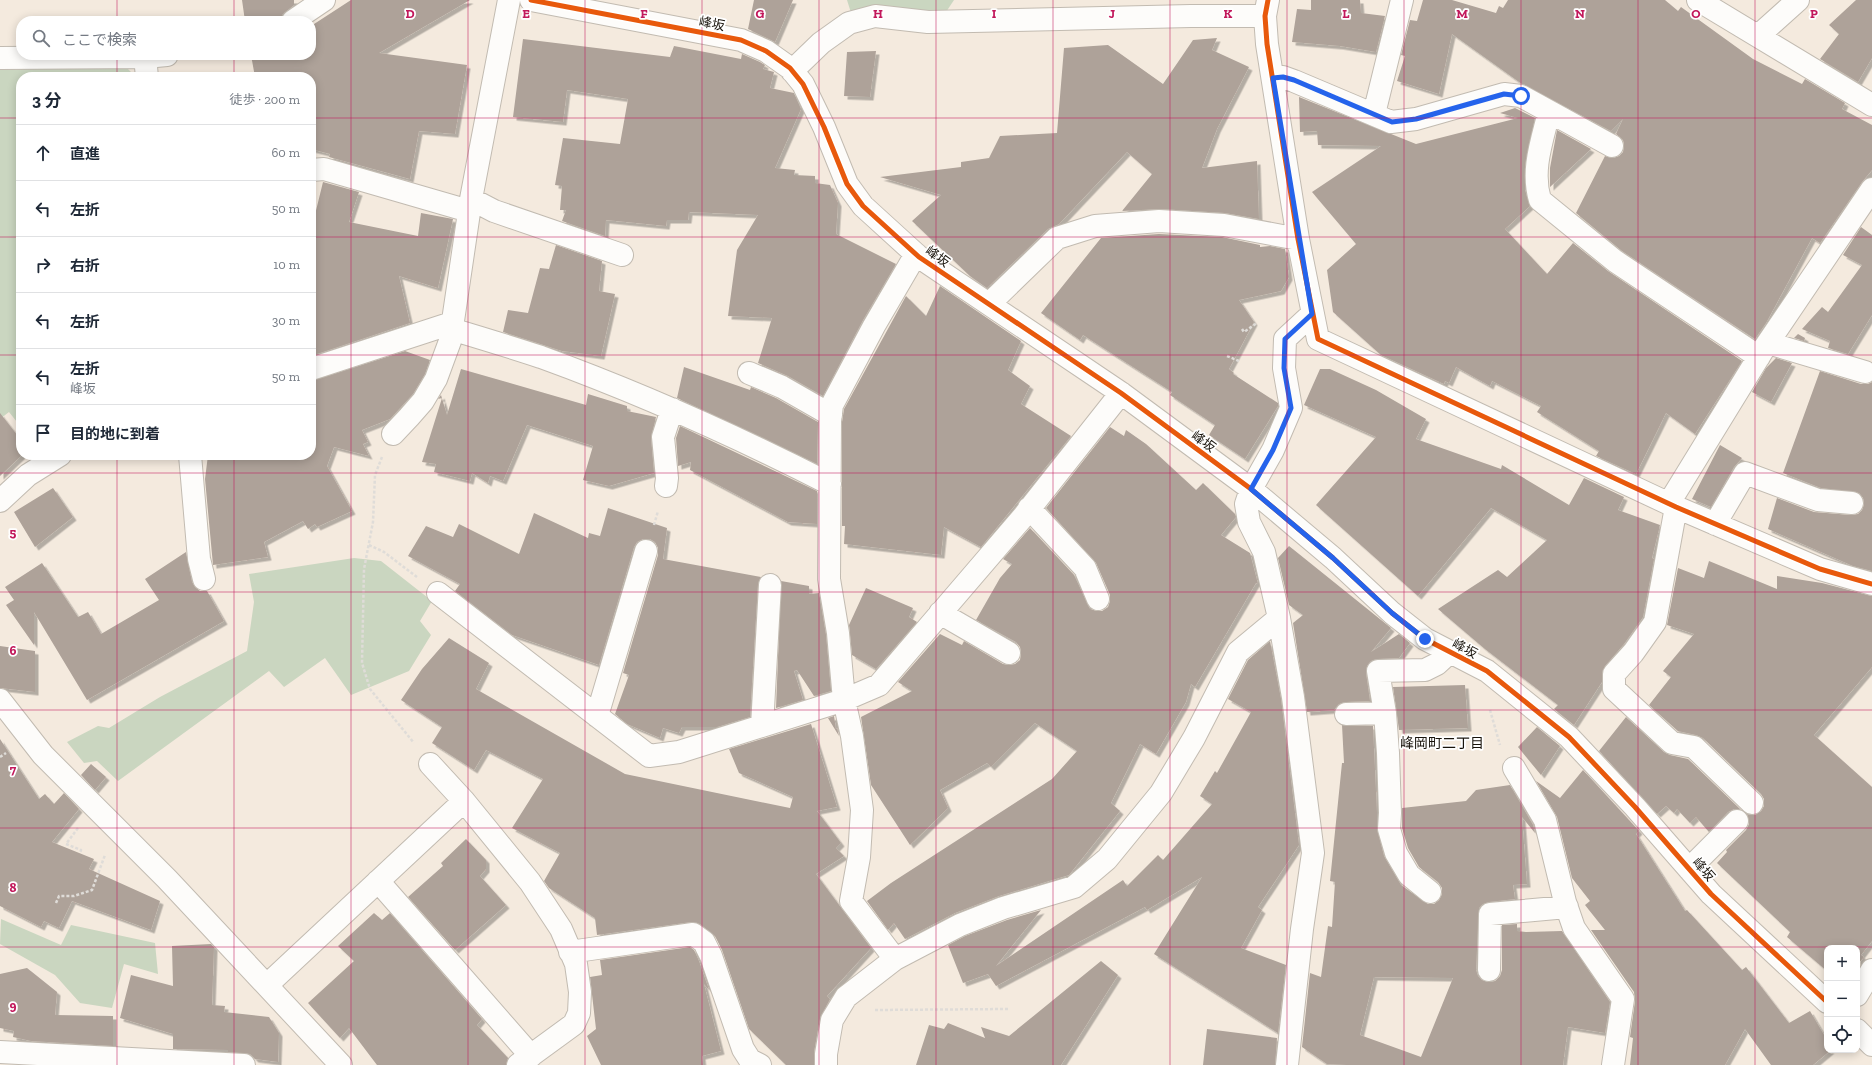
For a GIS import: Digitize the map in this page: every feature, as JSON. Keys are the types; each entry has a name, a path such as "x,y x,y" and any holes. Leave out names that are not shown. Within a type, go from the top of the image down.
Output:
{"street":[{"path":"300,16 324,0"},
{"path":"393,434 423,401 436,379 450,341 470,205 509,0"},
{"name":"峰坂","path":"531,0 741,40 766,51 792,71 803,84 824,127 847,184 863,206 916,254 1121,393 1251,489 1333,558 1392,613 1425,639 1487,671 1570,737 1635,807 1711,894 1824,999"},
{"path":"1374,114 1402,0"},
{"path":"1698,0 1872,105"},
{"path":"1758,36 1798,0"},
{"path":"792,71 821,43 849,24 875,16 903,10 928,22 1267,8 1267,44 1298,238 1318,338 1672,505 1820,569 1872,584"},
{"path":"0,58 16,59"},
{"path":"32,60 146,67 159,60"},
{"path":"1273,78 1283,77 1294,80 1392,122 1416,119 1504,94 1521,96 1612,146"},
{"path":"1549,112 1538,156 1536,186 1540,200 1616,261 1763,350 1865,372"},
{"path":"316,170 324,169 470,205 622,255"},
{"path":"1752,803 1694,747 1672,743 1614,689 1614,674 1633,653 1655,622 1672,505 1763,350 1872,189"},
{"path":"989,304 1057,238 1095,226 1159,221 1224,225 1298,238"},
{"path":"895,959 851,901 859,856 862,810 852,736 844,700 838,633 828,579 831,415 832,405 863,346 916,254"},
{"path":"1288,1065 1302,929 1313,853 1293,697 1279,618 1264,552 1249,522 1246,504 1251,489 1273,450 1291,408 1284,368 1285,339 1312,314"},
{"path":"316,367 451,326 540,357 672,409 782,459 830,484"},
{"path":"749,373 782,387 831,415"},
{"path":"438,593 649,756 679,752 844,700 879,685 1029,508 1121,393"},
{"path":"666,486 667,478 664,437 672,409"},
{"path":"0,501 28,475 52,460"},
{"path":"190,460 199,559 204,579"},
{"path":"1715,524 1745,473 1818,500 1852,503"},
{"path":"1029,508 1085,568 1098,599"},
{"path":"597,716 646,551"},
{"path":"762,726 770,585"},
{"path":"940,613 1009,653"},
{"path":"826,1065 826,1054 832,1020 846,997 895,959 960,925 1002,908 1074,887 1107,859 1161,793 1194,738 1238,652 1279,618"},
{"path":"1430,892 1409,874 1396,853 1389,829 1390,798 1385,713 1378,672 1425,670 1437,664 1450,652"},
{"path":"0,700 43,755 167,879 341,1065"},
{"path":"1346,714 1385,713"},
{"path":"378,881 524,1060 574,1024 579,1013 580,992 577,971 561,929 530,882 464,801 430,764"},
{"path":"1514,768 1545,820 1567,907 1574,928 1623,998 1613,1065"},
{"path":"267,985 464,801"},
{"path":"1689,869 1737,821"},
{"path":"1489,970 1490,914 1567,907"},
{"path":"570,952 693,934 704,942 712,956 743,1049 750,1060 760,1065"},
{"path":"1860,990 1872,970"},
{"path":"1860,1033 1872,1045"},
{"path":"0,1052 61,1060 244,1065"}],"path":[{"path":"1242,329 1244,332 1257,323"},
{"path":"1227,356 1239,362"},
{"path":"393,434 375,475 373,522 364,569 362,662 370,689 430,764"},
{"path":"646,551 666,486"},
{"path":"369,545 384,552 438,593"},
{"path":"1489,706 1501,747 1514,768"},
{"path":"66,844 81,850 80,853"},
{"path":"56,903 59,896 74,896 92,890 102,862"},
{"path":"837,1012 902,1009 1008,1009"}],"green space":[{"path":"847,0 954,0 944,15 852,16"},
{"path":"126,67 131,72 16,72 16,421 9,412 0,419 0,68"},
{"path":"354,558 381,561 432,601 420,621 431,635 409,671 351,695 325,658 284,687 269,671 118,781 97,761 84,763 67,742 98,726 109,728 160,697 247,651 254,602 249,574"},
{"path":"1,919 61,945 71,925 155,943 158,974 124,964 112,1008 80,1003 55,975 0,944"}],"building":[{"path":"242,0 294,0 294,5 282,16 244,16"},
{"path":"351,0 470,0 379,53 467,65 455,134 419,131 410,179 329,157 330,154 316,150 316,72 254,72 252,60 316,60 316,23"},
{"path":"754,0 793,0 775,42 748,29"},
{"path":"1311,0 1360,0 1361,13 1385,16 1376,52 1340,46 1292,42 1297,9 1311,10"},
{"path":"1423,0 1452,0 1496,13 1499,6 1503,8 1508,0 1665,0 1678,11 1681,7 1753,59 1802,84 1805,79 1845,103 1842,109 1872,125 1872,170 1820,243 1812,238 1766,323 1755,339 1622,251 1576,213 1605,156 1613,158 1619,156 1623,152 1623,140 1616,134 1623,119 1611,131 1522,84 1452,34 1439,94 1397,81 1405,56 1401,55 1410,20 1417,21"},
{"path":"1856,0 1872,0 1872,58 1858,82 1820,59 1839,34 1829,25"},
{"path":"1217,38 1212,50 1249,67 1217,129 1202,168 1257,161 1259,219 1225,213 1160,209 1122,211 1152,174 1127,152 1059,224 1048,229 987,288 970,276 912,221 941,195 880,177 961,167 961,162 989,158 1000,136 1057,133 1064,48 1108,45 1163,84 1193,40"},
{"path":"523,39 670,57 674,46 741,59 742,54 765,65 763,69 774,72 770,88 794,93 801,109 775,168 795,170 794,175 815,176 815,183 830,185 838,203 836,234 896,264 863,320 823,396 788,376 758,363 772,318 728,316 737,250 758,215 689,212 688,220 667,220 666,226 606,220 605,236 562,221 566,210 560,210 562,186 555,185 563,138 620,144 628,99 567,90 563,122 513,117"},
{"path":"876,51 870,97 844,96 847,52"},
{"path":"1299,97 1416,144 1518,118 1500,113 1515,108 1535,118 1525,166 1525,190 1530,206 1505,229 1547,274 1573,243 1608,271 1742,361 1695,434 1666,413 1636,474 1596,456 1599,451 1537,412 1541,406 1492,381 1490,386 1456,367 1449,383 1445,381 1444,384 1381,355 1333,312 1327,270 1356,244 1312,192 1381,146 1318,145 1317,131 1300,132"},
{"path":"1557,130 1591,149 1550,187 1550,168"},
{"path":"323,182 359,192 349,222 418,236 421,213 453,219 438,288 399,276 410,323 316,354 316,211"},
{"path":"1861,227 1872,235 1872,315 1848,354 1828,348 1830,341 1802,329 1822,307 1828,312 1862,265 1843,255"},
{"path":"1159,234 1222,237 1260,245 1260,247 1270,246 1285,249 1289,277 1281,291 1239,300 1254,322 1229,369 1234,373 1233,374 1278,403 1278,406 1245,459 1209,435 1215,425 1170,395 1172,392 1083,335 1080,340 1041,313 1101,238"},
{"path":"556,245 602,261 599,291 615,294 601,356 562,351 503,332 508,310 528,313 540,268 549,269"},
{"path":"940,286 1021,341 1008,370 1030,386 1021,404 1071,436 981,547 944,527 941,555 844,544 845,526 842,526 842,422 844,409 906,296 926,316"},
{"path":"1798,334 1805,338 1804,341 1794,338"},
{"path":"405,351 430,360 425,374 413,394 390,419 362,430 368,442 363,444 369,456 334,447 327,466 352,511 317,527 315,524 308,529 303,521 264,542 268,557 213,565 205,479 207,460 316,460 316,379"},
{"path":"1776,358 1792,363 1771,402 1752,392 1766,368"},
{"path":"684,367 750,390 751,387 776,398 818,422 817,464 677,398"},
{"path":"461,369 586,405 588,394 627,406 627,411 656,417 651,438 654,473 609,486 583,480 593,446 527,425 503,481 490,476 488,483 472,473 470,481 434,472 436,464 422,462 442,398 447,415"},
{"path":"1320,369 1330,369 1376,390 1426,419 1416,439 1501,469 1502,465 1569,505 1584,478 1624,497 1618,510 1660,525 1652,558 1654,559 1643,617 1624,644 1605,666 1602,673 1602,682 1574,725 1554,709 1558,705 1485,649 1438,609 1498,570 1507,577 1547,540 1491,508 1418,596 1316,505 1376,437 1304,405"},
{"path":"1820,371 1861,384 1868,384 1872,382 1872,571 1853,566 1768,529 1777,498 1814,512 1851,515 1858,514 1862,510 1864,504 1863,498 1859,493 1821,488 1783,473"},
{"path":"0,413 16,434 17,460 0,476"},
{"path":"680,426 817,491 817,524 788,522 690,470 691,462 678,466 676,438"},
{"path":"1110,427 1124,436 1126,430 1146,444 1196,490 1203,483 1235,514 1236,517 1221,535 1250,553 1258,584 1256,583 1195,687 1191,684 1186,702 1156,754 1140,744 1111,803 1120,811 1069,875 999,896 955,913 905,939 894,923 888,930 867,901 891,883 1052,779 1077,751 1035,723 991,767 987,763 940,790 948,808 910,845 871,785 861,717 912,691 898,682 940,634 962,645 964,641 1003,664 1015,664 1020,660 1020,647 1016,642 976,620 1000,578 1012,564 1003,559 1030,528 1074,575 1090,609 1102,611 1108,607 1110,595 1096,563 1046,508"},
{"path":"1720,445 1742,458 1734,467 1711,507 1692,499"},
{"path":"53,488 73,517 35,547 14,512"},
{"path":"608,508 667,528 663,559 761,577 758,584 750,717 717,727 682,727 679,733 663,728 660,738 627,724 615,714 629,675 623,673 658,555 658,548 655,542 650,539 643,539 637,542 634,547 599,665 512,635 455,591 460,584 408,556 426,526 453,537 459,524 519,554 534,513 588,538 589,533 600,536"},
{"path":"1289,546 1391,628 1371,652 1399,634 1410,643 1399,658 1377,659 1371,661 1367,666 1366,673 1370,701 1346,702 1339,704 1334,710 1307,712 1293,623 1303,615 1289,605 1278,558"},
{"path":"186,552 192,582 200,591 207,591 224,621 87,700 34,612 34,645 6,605 14,600 5,587 42,563 78,617 88,612 101,634 159,600 145,579"},
{"path":"1709,561 1777,589 1777,576 1822,583 1872,596 1872,667 1814,735 1872,787 1872,941 1861,955 1864,957 1860,962 1860,945 1824,945 1824,968 1787,937 1790,932 1717,863 1727,852 1726,850 1746,830 1749,824 1747,814 1755,815 1761,811 1764,806 1764,799 1761,794 1703,738 1678,731 1649,705 1671,677 1663,671 1694,634 1667,625 1678,568 1704,578"},
{"path":"781,581 809,586 809,594 819,593 826,635 831,691 814,696 797,670 794,671 803,700 776,708"},
{"path":"866,588 913,608 909,617 917,622 876,669 852,655 849,625"},
{"path":"449,638 489,663 476,689 625,774 790,808 793,797 739,773 729,749 811,724 837,807 817,811 841,843 836,848 844,856 816,874 871,948 827,996 830,999 820,1018 814,1052 814,1065 786,1065 749,1029 722,950 715,936 700,924 691,922 597,935 595,918 549,888 544,881 560,853 512,828 543,779 486,750 474,770 432,743 442,727 401,700 422,669"},
{"path":"1270,641 1281,699 1299,845 1258,907 1262,910 1241,948 1286,965 1278,1033 1154,954 1202,877 1147,910 1145,907 996,986 988,974 963,983 948,945 965,936 1007,920 1041,910 996,966 1123,880 1127,886 1158,855 1163,860 1212,804 1200,796 1215,771 1217,773 1251,712 1228,699 1248,660"},
{"path":"0,646 35,651 35,692 0,688"},
{"path":"1465,685 1468,728 1399,730 1393,687"},
{"path":"834,716 836,729 837,728 839,736 828,718"},
{"path":"1626,717 1664,752 1688,759 1740,809 1734,809 1728,812 1709,832 1696,817 1690,823 1677,809 1674,813 1666,806 1657,814 1599,751"},
{"path":"1342,725 1373,726 1377,828 1384,856 1401,885 1428,904 1434,904 1439,900 1442,894 1442,888 1438,882 1419,867 1408,848 1402,828 1402,808 1466,801 1476,790 1510,785 1533,825 1535,833 1522,817 1527,884 1513,885 1515,899 1489,902 1483,904 1479,908 1476,970 1478,976 1482,980 1488,982 1495,981 1500,976 1502,970 1502,925 1517,924 1517,931 1526,932 1562,931 1610,1002 1605,1033 1568,1027 1563,1065 1327,1064 1302,1047 1310,973 1321,977 1328,926 1332,927 1335,882 1330,881 1342,763 1344,763","holes":["1374,977 1453,978 1421,1057 1360,1035"]},
{"path":"1537,727 1560,746 1541,775 1518,747"},
{"path":"0,739 39,799 45,794 54,804 64,793 79,809 52,842 94,859 89,869 160,901 151,930 72,901 59,928 44,921 41,927 0,906"},
{"path":"91,764 106,777 95,790 81,775"},
{"path":"1583,770 1639,831 1636,834 1685,911 1687,910 1742,970 1746,967 1789,1023 1810,1011 1824,1035 1824,1053 1827,1053 1813,1065 1771,1065 1745,1029 1725,1065 1630,1065 1633,1038 1630,1037 1635,1001 1634,992 1591,930 1605,930 1585,905 1590,901 1572,878 1557,817 1536,781 1560,798"},
{"path":"466,839 486,860 486,869 480,876 506,905 455,950 408,897 443,866 441,863"},
{"path":"374,913 382,920 390,913 482,1019 477,1025 508,1058 506,1065 377,1065 349,1028 340,1038 308,1003 354,961 338,946"},
{"path":"211,944 214,947 212,1005 225,1006 224,1012 269,1017 279,1033 278,1062 255,1059 250,1054 228,1052 228,1050 173,1049 173,1034 120,1018 131,975 173,986 172,946"},
{"path":"690,947 694,950 699,961 709,990 704,984 721,1051 702,1056 703,1065 601,1065 587,1036 596,1029 590,977 602,975 600,960"},
{"path":"1101,961 1118,975 1061,1065 916,1065 929,1025 944,1029 948,1023 985,1038 981,1027 1009,1036"},
{"path":"27,968 57,992 55,1015 113,1016 113,1046 31,1041 13,1037 14,1031 0,1028 0,974"},
{"path":"1207,1029 1277,1038 1275,1065 1203,1065"}],"cycle path":[{"path":"531,0 741,40 766,51 790,68 803,84 824,127 847,184 863,206 919,257 1121,393 1251,489 1333,558 1392,613 1425,639 1487,671 1569,737 1635,807 1711,894 1824,999"},
{"path":"1268,0 1265,16 1267,44 1298,239 1318,339 1676,507 1820,569 1872,584"}],"district":[{"name":"峰岡町二丁目","path":"1442,743"}],"route":[{"path":"1425,639 1392,613 1333,558 1251,489 1273,450 1291,408 1284,368 1285,339 1312,314 1298,238 1273,78 1283,77 1294,80 1392,122 1416,119 1504,94 1521,96"}]}
